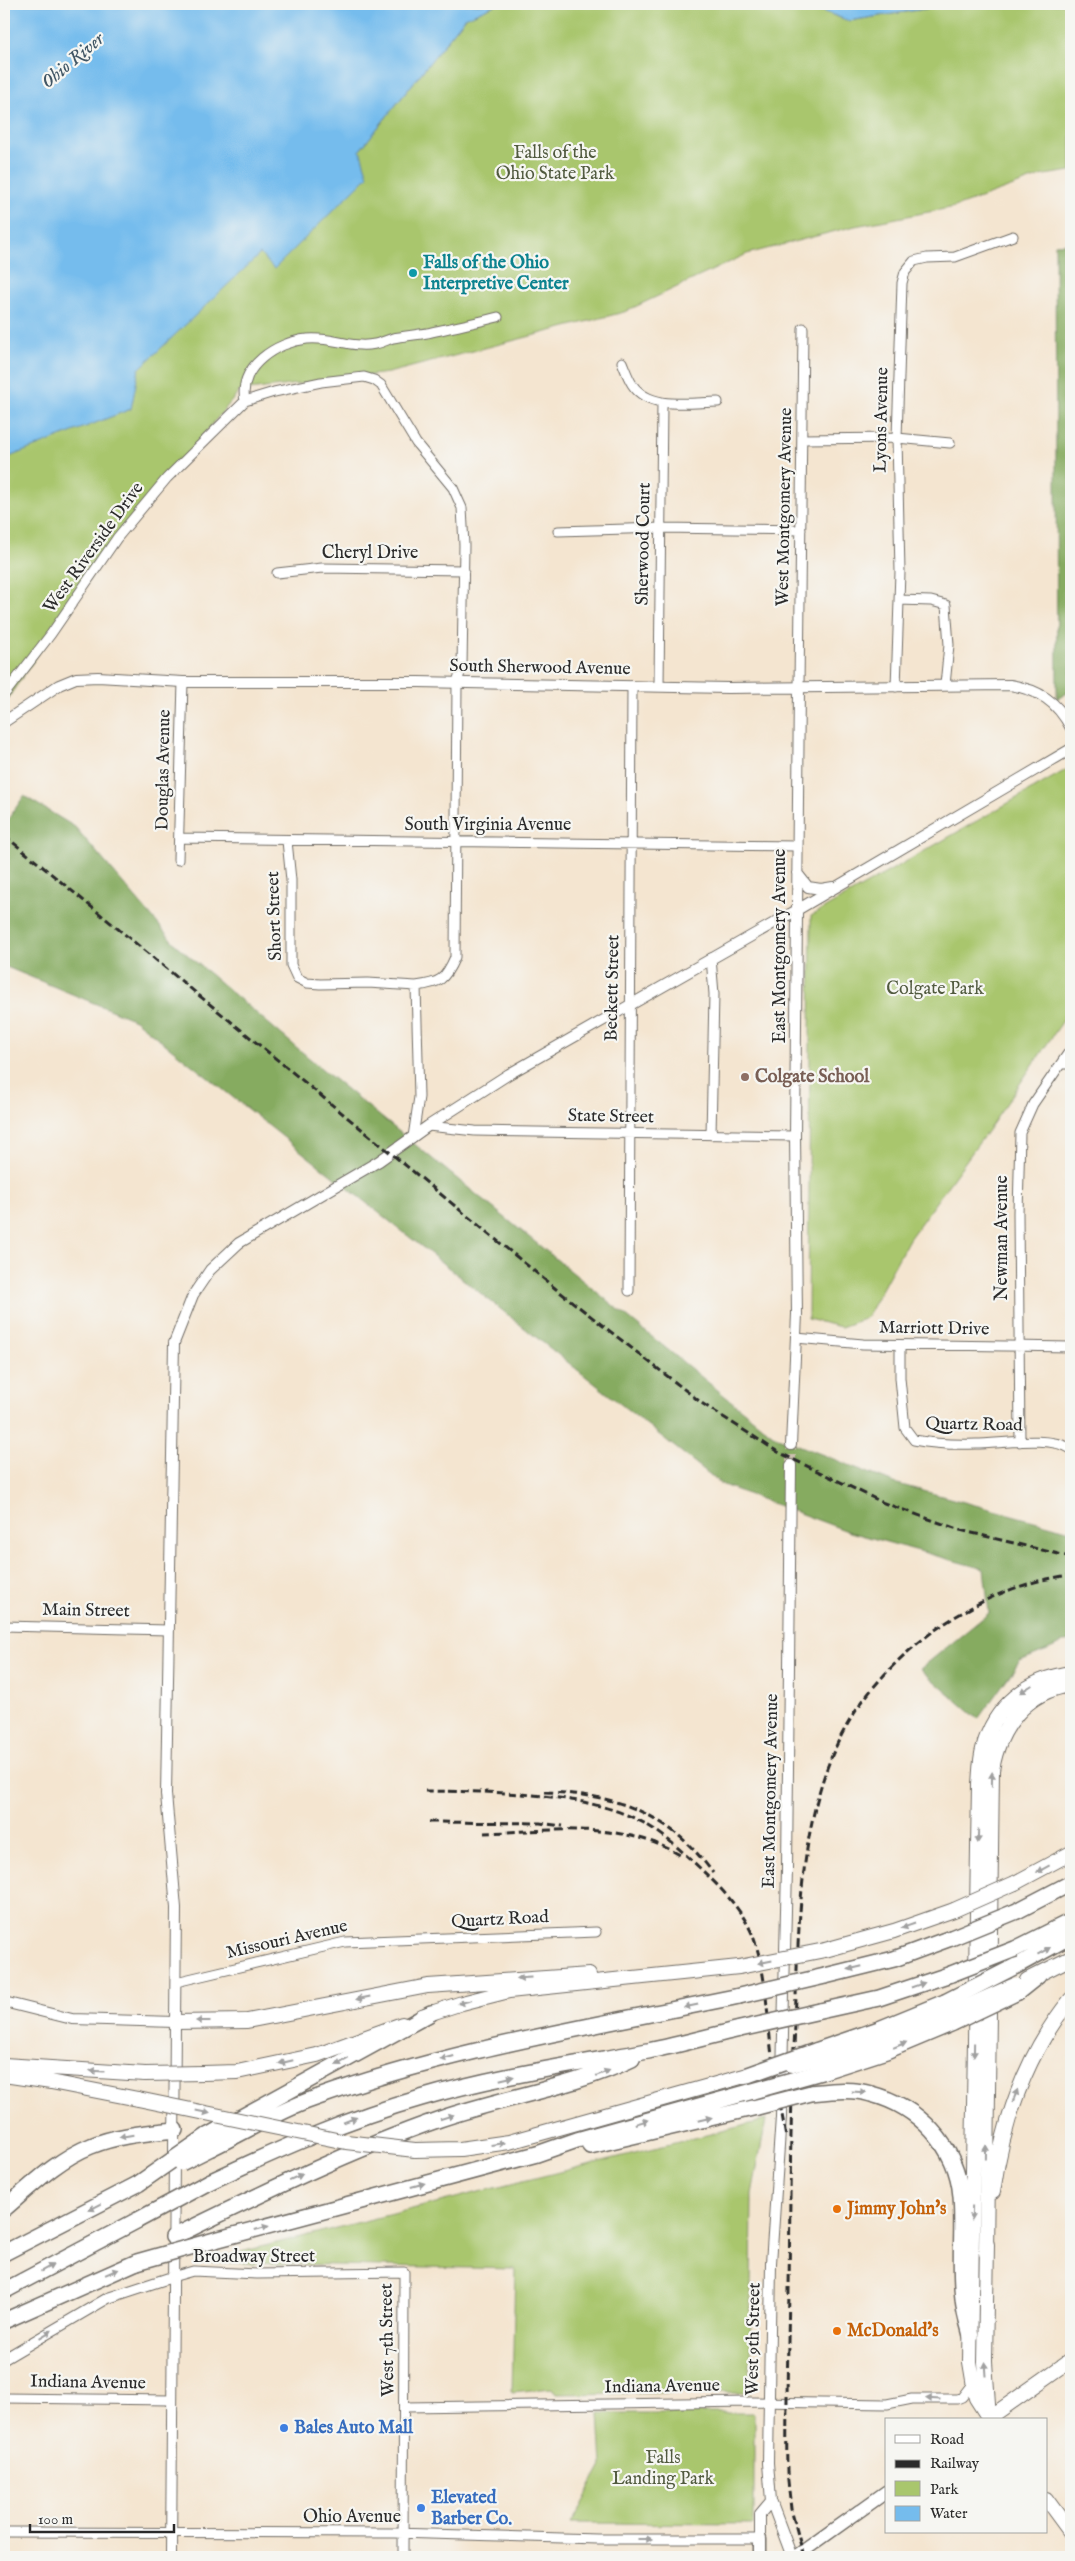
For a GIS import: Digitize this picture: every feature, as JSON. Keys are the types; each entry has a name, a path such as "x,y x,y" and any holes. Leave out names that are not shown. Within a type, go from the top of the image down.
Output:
{"highway":[{"path":"209,2142 311,2100 369,2080 451,2056 739,1996 894,1959 1017,1911 1071,1883"},
{"path":"4,2291 210,2182 298,2141 359,2117 422,2097 530,2073 651,2050 880,1998 951,1974 1015,1949 1071,1922"},
{"path":"748,2075 818,2061 886,2051 949,2013 1016,1966 1071,1936"},
{"path":"4,2321 137,2262 537,2154 577,2140 753,2091 818,2061 879,2029 949,2013 1016,1988 1038,1976"},
{"path":"4,2253 138,2184 431,2013"},
{"path":"173,2237 341,2157 440,2119 501,2099 600,2075 651,2050"},
{"path":"537,2154 580,2148 810,2093 838,2091 870,2093 898,2103 926,2122 948,2151 961,2196 962,2290 971,2336"},
{"path":"4,2209 63,2160 92,2145 119,2137 175,2130"}],"main road":[{"path":"987,2418 976,2398 972,2384 971,2336 976,1883 979,1784 983,1750 998,1715 1010,1700 1035,1683 1071,1673"},
{"path":"988,2418 985,2362 992,1770 997,1745 1014,1716 1041,1695 1071,1685"},
{"path":"4,2065 145,2074 237,2072 317,2055 431,2013 509,1991 739,1967 825,1950 894,1931 954,1910 1015,1884 1071,1853"},
{"path":"1038,1976 1071,1958"},
{"path":"174,2022 247,2021 428,1986 636,1971 677,1974"},
{"path":"986,2253 996,2169 1014,2099 1028,2065 1058,2015 1071,1999"},
{"path":"4,2075 138,2099 346,2142 415,2150 460,2149 509,2142 748,2075"},
{"path":"989,2418 1071,2360"},
{"path":"793,2557 885,2493"},
{"path":"1048,2502 1071,2533"},
{"path":"760,2539 760,2557"}],"street":[{"name":"Lyons Avenue","path":"896,687 899,600 897,438 902,282 905,272 914,261 927,258 955,258 1013,236"},
{"path":"413,1136 419,1097 416,986 436,983 449,970 455,957 457,682 462,667 464,570 463,521 459,500 442,473 406,428 381,385 374,380 364,377 321,382 274,392 245,401 243,393 246,378 255,364 276,347 308,339 335,341 355,346 375,344 394,338 498,318"},
{"name":"West Montgomery Avenue","path":"799,687 803,328"},
{"path":"622,362 632,385 644,394 662,403 718,402"},
{"name":"West Riverside Drive","path":"4,695 52,634 117,538 167,478 245,401"},
{"name":"Sherwood Court","path":"659,686 662,403"},
{"path":"802,439 897,438 950,443"},
{"path":"558,531 661,528 801,530"},
{"name":"Cheryl Drive","path":"277,573 322,568 464,570"},
{"path":"899,600 930,601 946,606 949,645 945,685"},
{"name":"South Sherwood Avenue","path":"4,722 52,689 76,678 98,677 183,682 457,682 632,686 896,687 1010,685 1027,688 1043,694 1057,705 1071,728"},
{"name":"Douglas Avenue","path":"178,860 183,682"},
{"name":"Beckett Street","path":"629,1291 628,1134 632,686"},
{"name":"East Montgomery Avenue","path":"791,1445 796,1338 795,1136 799,687"},
{"path":"171,2557 176,1908 166,1794 168,1630 174,1343 193,1295 210,1270 239,1243 379,1161 413,1136 509,1074 797,910 1071,749"},
{"name":"South Virginia Avenue","path":"179,838 287,841 455,841 797,846"},
{"name":"Short Street","path":"287,841 292,880 291,965 297,978 307,983 416,986"},
{"path":"797,874 808,887 821,889 836,886"},
{"path":"711,958 714,994 711,1134"},
{"name":"Newman Avenue","path":"1020,1442 1018,1213 1020,1133 1033,1104 1071,1049"},
{"path":"1061,1064 1071,1064"},
{"name":"State Street","path":"428,1126 474,1132 795,1136"},
{"name":"Marriott Drive","path":"796,1338 900,1344 1071,1347"},
{"name":"Quartz Road","path":"900,1344 900,1378 905,1428 914,1440 932,1444 1047,1442 1067,1446 1071,1449"},
{"name":"East Montgomery Avenue","path":"781,2117 787,1870 791,1465"},
{"name":"Main Street","path":"4,1626 168,1630"},
{"name":"Quartz Road","path":"406,1940 596,1932"},
{"name":"Missouri Avenue","path":"176,1982 345,1942 371,1939 406,1940"},
{"path":"4,2002 72,2019 174,2022"},
{"name":"West 9th Street","path":"781,2117 771,2263 768,2463 771,2502 793,2557"},
{"name":"Broadway Street","path":"4,2359 108,2298 193,2271 257,2274 404,2272"},
{"name":"West 7th Street","path":"403,2557 404,2272"},
{"name":"Indiana Avenue","path":"405,2407 769,2402 887,2404 912,2399 957,2399 962,2397 972,2384"},
{"name":"Indiana Avenue","path":"4,2398 171,2400"},
{"path":"760,2539 760,2514 771,2502"},
{"name":"Ohio Avenue","path":"4,2532 404,2534 596,2539 760,2539"}],"green space":[{"name":"Falls of the Ohio State Park","path":"497,4 803,4 849,21 955,4 1071,4 1071,171 1044,175 955,207 855,226 747,254 624,312 388,373 240,391 117,538 4,704 4,338 360,150 465,18"},
{"path":"1071,243 1071,691 1057,699 1055,244"},
{"name":"Colgate Park","path":"1071,767 1071,1009 989,1129 909,1239 866,1318 841,1327 808,1319 811,916"},
{"path":"24,796 75,827 176,945 328,1074 773,1435 894,1483 1071,1531 1071,1640 1020,1661 978,1719 920,1669 989,1613 984,1569 850,1532 723,1485 135,1020 4,966 4,825"},
{"path":"766,2120 752,2194 750,2392 556,2394 552,2388 512,2392 515,2269 201,2262"},
{"name":"Falls Landing Park","path":"599,2413 754,2413 754,2524 571,2523 602,2466"}],"water":[{"name":"Ohio River","path":"4,4 497,4 465,18 360,150 368,176 274,269 260,254 139,369 131,409 4,459"},
{"path":"803,4 955,4 849,21"}],"tunnel":[{"path":"791,1445 791,1465"}],"railway":[{"path":"4,835 556,1289 703,1404 778,1452 884,1503 960,1530 1071,1557"},
{"path":"804,2557 791,2509 787,2472 787,2404 791,2138 797,1970 802,1890 814,1812 825,1775 839,1740 857,1709 880,1680 906,1653 936,1630 967,1610 1001,1593 1036,1582 1071,1575"},
{"path":"425,1791 537,1795 566,1799 621,1812 652,1828 682,1851 703,1871 738,1909 749,1927 758,1950 764,1980 773,2066 786,2138"},
{"path":"545,1792 595,1797 640,1811 678,1835 696,1852 713,1873"},
{"path":"429,1822 540,1823 563,1826"},
{"path":"484,1833 559,1830 609,1832 657,1844 680,1855"}],"place":[{"name":"Falls of the Ohio Interpretive Center","path":"413,273"},
{"name":"Colgate School","path":"745,1077"},
{"name":"Jimmy John's","path":"837,2209"},
{"name":"McDonald's","path":"837,2331"},
{"name":"Bales Auto Mall","path":"284,2428"},
{"name":"Elevated Barber Co.","path":"421,2508"}]}
